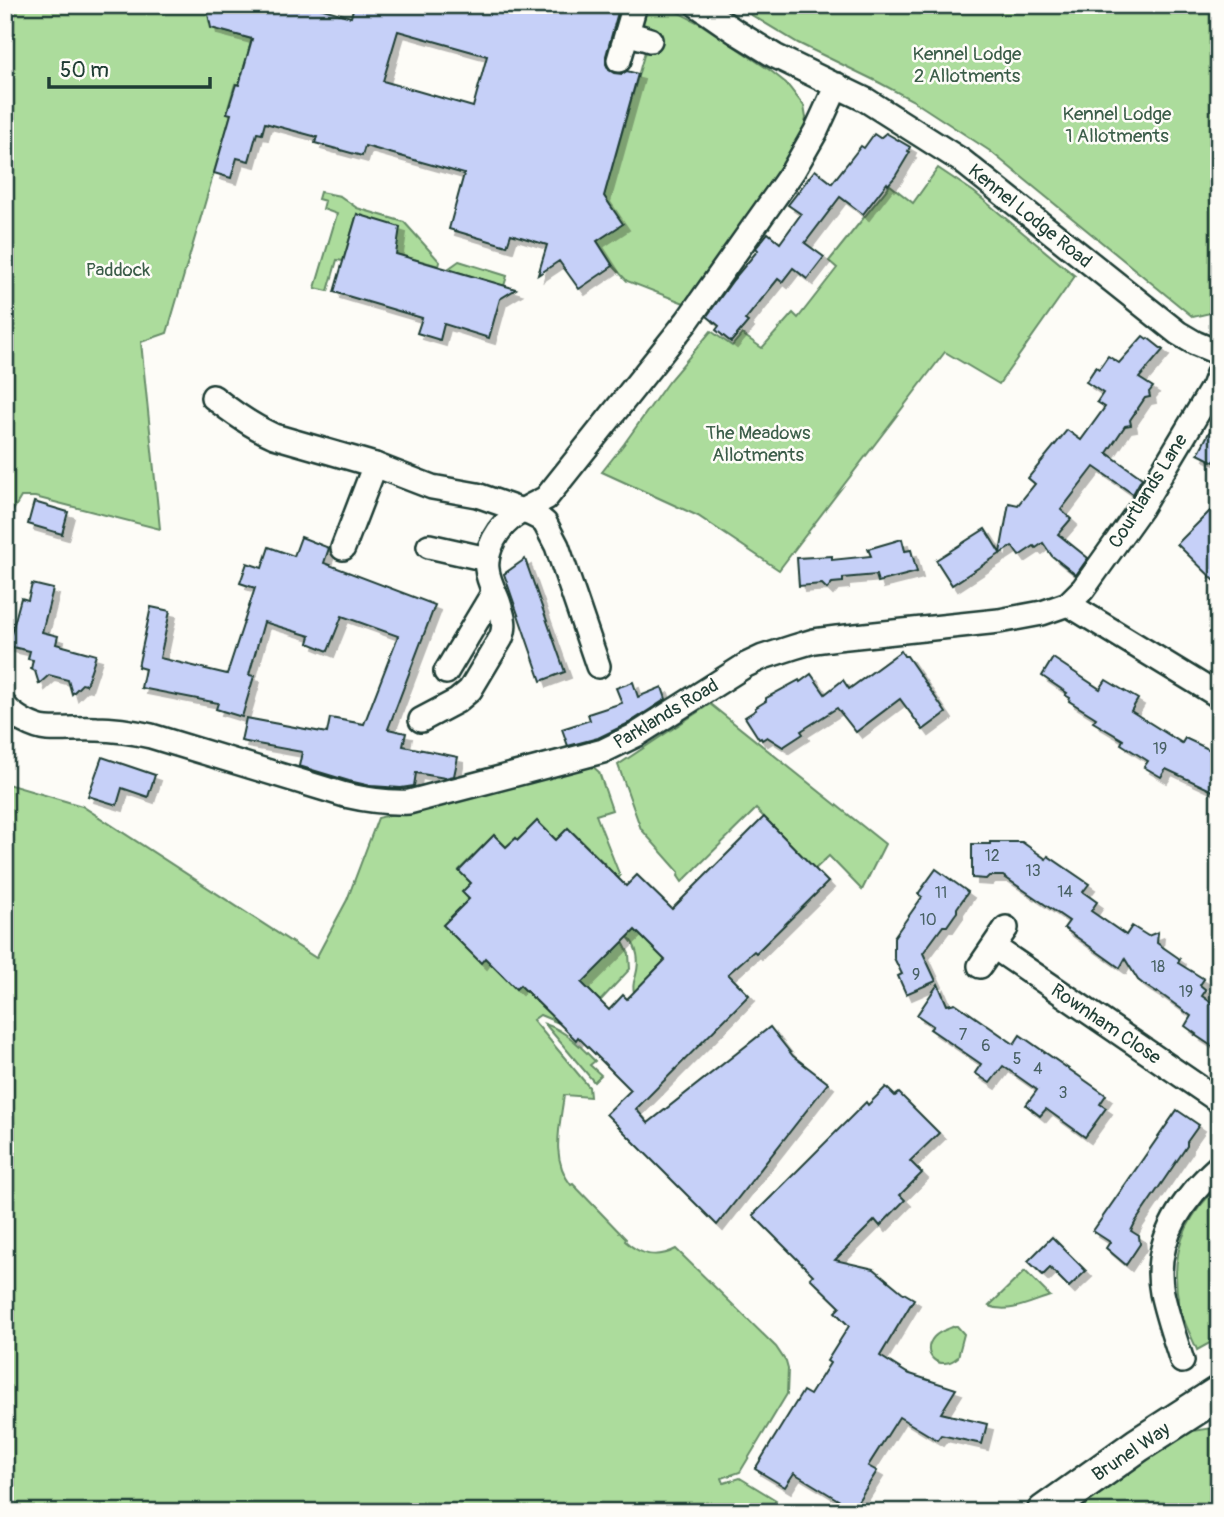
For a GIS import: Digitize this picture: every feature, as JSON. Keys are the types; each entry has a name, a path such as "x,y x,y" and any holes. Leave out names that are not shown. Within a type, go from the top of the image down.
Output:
{"highway":[{"path":"1146,1440 1219,1376"},
{"name":"Brunel Way","path":"1044,1512 1146,1440 1219,1393"},
{"path":"1146,1440 1219,1416"}],"street":[{"path":"619,61 635,5"},
{"name":"Kennel Lodge Road","path":"697,5 760,47 866,100 962,162 1178,333 1219,353"},
{"path":"626,33 650,40"},
{"path":"421,720 457,701 470,690 504,631 505,621 487,570 493,540 502,524 546,498 687,321 793,171 816,131 837,85"},
{"name":"Courtlands Lane","path":"1068,604 1083,589 1140,509 1213,387 1219,371"},
{"path":"213,397 241,419 266,433 375,465 432,487 477,495 540,518 552,536 598,666"},
{"path":"344,548 375,465"},
{"path":"429,546 488,559"},
{"path":"446,672 494,592"},
{"path":"1068,604 1219,696"},
{"name":"Parklands Road","path":"5,706 22,720 44,729 93,728 134,732 345,795 387,803 409,802 613,747 746,665 785,649 814,641 999,621 1042,613 1068,604"},
{"name":"Rownham Close","path":"981,966 1000,938 1219,1101"},
{"path":"1182,1361 1163,1296 1161,1258 1167,1235 1180,1208 1219,1166"}],"green space":[{"name":"Paddock","path":"5,5 206,5 212,28 252,39 239,85 235,84 227,112 231,114 167,333 141,342 160,529 35,497 21,497 5,524"},
{"path":"641,5 664,5 699,23 771,71 786,83 804,106 806,118 800,139 760,204 684,303 627,281 613,266 597,241 622,224 604,196 646,48 644,28 640,24"},
{"name":"Kennel Lodge 1 Allotments","path":"735,5 1219,5 1219,311 1193,317 990,151 912,100 798,43"},
{"name":"The Meadows Allotments","path":"938,168 974,192 1075,276 999,384 945,352 779,570 698,516 602,472 668,382 711,331 732,346 742,334 762,348 793,313 798,318 837,268 829,261 890,185 913,203"},
{"path":"320,192 340,196 357,208 404,222 440,262 439,266 396,254 357,214 343,261 337,260 328,291 315,288 337,214 323,209 325,201 318,199"},
{"path":"459,261 507,276 504,286 448,269"},
{"path":"710,704 885,844 862,890 829,856 815,869 756,809 682,882 678,876 679,872 641,829 618,765"},
{"path":"590,764 599,772 612,810 596,815 620,876 616,881 606,865 568,828 556,840 537,821 518,840 516,838 506,847 494,835 459,870 471,883 463,892 469,899 443,925 481,962 485,958 516,988 520,985 559,1023 540,1015 533,1020 589,1087 590,1097 564,1095 558,1142 560,1164 571,1185 573,1184 625,1241 637,1250 656,1255 676,1249 776,1347 786,1362 787,1394 740,1472 722,1478 724,1483 740,1478 776,1500 773,1506 782,1512 5,1512 5,780 7,784 82,806 316,958 347,900 378,818"},
{"path":"635,930 665,960 634,992 638,959 634,945 628,937"},
{"path":"623,942 629,954 630,969 600,1001 569,971"},
{"path":"545,1024 566,1035 595,1061 590,1065 601,1075 594,1082"},
{"path":"1219,1186 1219,1338 1197,1350 1179,1304 1176,1286 1178,1254 1182,1239 1196,1211"},
{"path":"1025,1271 1050,1296 1012,1308 989,1306"},
{"path":"955,1326 964,1334 958,1357 945,1363 939,1362 930,1355 930,1343 938,1333"},
{"path":"1219,1427 1219,1512 1056,1512 1174,1434"}],"building":[{"path":"206,5 309,5 351,17 354,5 620,5 606,64 614,73 622,74 627,71 638,74 604,196 623,224 597,241 613,266 579,289 559,261 538,275 547,245 511,234 507,246 449,229 464,174 365,146 362,156 315,143 317,137 265,123 262,134 257,133 249,161 237,158 231,178 214,173 231,114 227,113 236,84 239,85 252,39 211,28","holes":["398,31 487,56 473,107 383,81"]},
{"path":"886,133 910,147 910,152 895,177 888,185 887,183 863,214 840,197 805,243 824,257 807,279 793,268 782,282 778,279 731,342 716,330 719,326 707,316 768,233 780,243 801,214 788,205 815,170 832,183 861,146 864,148 874,134 880,138"},
{"path":"357,214 400,227 396,254 516,289 500,299 489,338 444,324 440,340 417,333 422,318 334,292"},
{"path":"1143,336 1163,350 1139,378 1153,387 1149,392 1150,397 1145,398 1130,420 1131,425 1125,426 1107,453 1142,478 1133,494 1094,467 1061,510 1071,519 1058,534 1088,558 1076,575 1052,556 1043,543 1019,556 1012,546 952,585 936,560 985,529 1000,553 1009,503 1018,505 1035,484 1028,478 1067,430 1081,440 1105,407 1097,402 1103,393 1086,382 1108,356 1119,363"},
{"path":"1219,413 1219,453 1214,462 1198,454"},
{"path":"34,502 68,512 62,534 28,524"},
{"path":"1219,502 1219,585 1177,544"},
{"path":"301,537 329,548 324,563 435,605 388,729 406,733 403,746 458,757 454,776 445,778 416,773 414,786 371,786 299,766 302,752 241,741 246,718 327,733 330,718 364,724 398,636 342,616 328,651 308,643 310,636 264,622 249,675 254,676 242,717 216,709 218,703 141,688 145,669 138,667 151,607 170,611 160,658 227,674 255,588 240,583 247,563 262,568 269,547 294,556"},
{"path":"902,539 905,551 911,550 917,572 878,582 876,575 843,578 843,582 832,583 827,589 822,584 799,586 797,558 832,556 832,560 871,556 868,549"},
{"path":"525,559 565,672 541,681 504,574"},
{"path":"32,584 53,589 42,632 58,636 56,644 96,655 86,685 82,684 72,694 68,680 49,675 39,684 35,671 31,669 33,660 28,659 30,651 8,646 21,598 28,600"},
{"path":"901,651 946,713 923,730 900,699 856,732 837,708 801,731 803,734 783,747 767,737 759,739 745,717 766,701 766,698 811,674 825,694 843,680 849,689"},
{"path":"1053,658 1100,689 1106,680 1138,699 1131,711 1182,743 1185,738 1219,754 1219,794 1166,769 1161,777 1144,767 1148,761 1121,744 1123,740 1093,722 1096,718 1069,701 1070,698 1065,695 1067,693 1042,676"},
{"path":"633,682 638,697 662,687 666,699 629,723 598,738 568,746 562,729 590,720 588,714 622,703 616,688"},
{"path":"102,757 155,775 148,797 122,788 117,805 88,796"},
{"path":"764,817 828,882 756,953 754,951 728,974 749,995 636,1109 648,1123 770,1027 793,1056 828,1083 717,1225 606,1114 631,1090 520,985 516,989 485,958 481,963 443,925 469,899 462,892 471,883 459,871 494,835 506,847 516,838 518,840 537,821 556,840 568,828 626,886 637,875 672,909","holes":["635,930 665,960 627,999 623,995 609,1010 582,983"]},
{"path":"1022,842 1089,884 1083,892 1097,902 1091,911 1126,935 1132,926 1148,936 1158,932 1157,943 1180,959 1178,963 1204,979 1200,985 1206,990 1202,996 1219,1008 1219,1051 1185,1026 1191,1016 1138,980 1125,959 1120,968 1064,928 1069,921 1003,876 972,878 972,844"},
{"path":"936,869 968,892 947,926 943,926 923,953 936,981 906,994 898,976 902,974 894,958 894,937 922,897 918,894"},
{"path":"938,984 947,1005 955,1003 1014,1044 1020,1035 1106,1095 1100,1104 1106,1108 1085,1137 1046,1109 1040,1116 1026,1105 1037,1090 1003,1066 990,1083 975,1073 981,1064 930,1029 933,1026 917,1015"},
{"path":"886,1087 895,1096 899,1093 939,1133 910,1161 922,1173 900,1195 905,1200 880,1226 875,1220 835,1260 874,1269 914,1299 880,1356 907,1373 956,1389 941,1413 987,1424 982,1444 941,1435 937,1440 899,1417 868,1466 877,1471 853,1509 794,1473 785,1487 755,1469 803,1391 810,1395 849,1326 835,1312 840,1307 810,1278 813,1275 753,1215 866,1102 868,1105"},
{"path":"1177,1110 1199,1125 1136,1221 1131,1231 1139,1236 1140,1244 1126,1265 1106,1248 1110,1242 1093,1231"},
{"path":"1052,1237 1086,1271 1069,1287 1050,1268 1043,1275 1028,1261"}],"park label":[{"name":"Kennel Lodge 2 Allotments","path":"967,65"}]}
